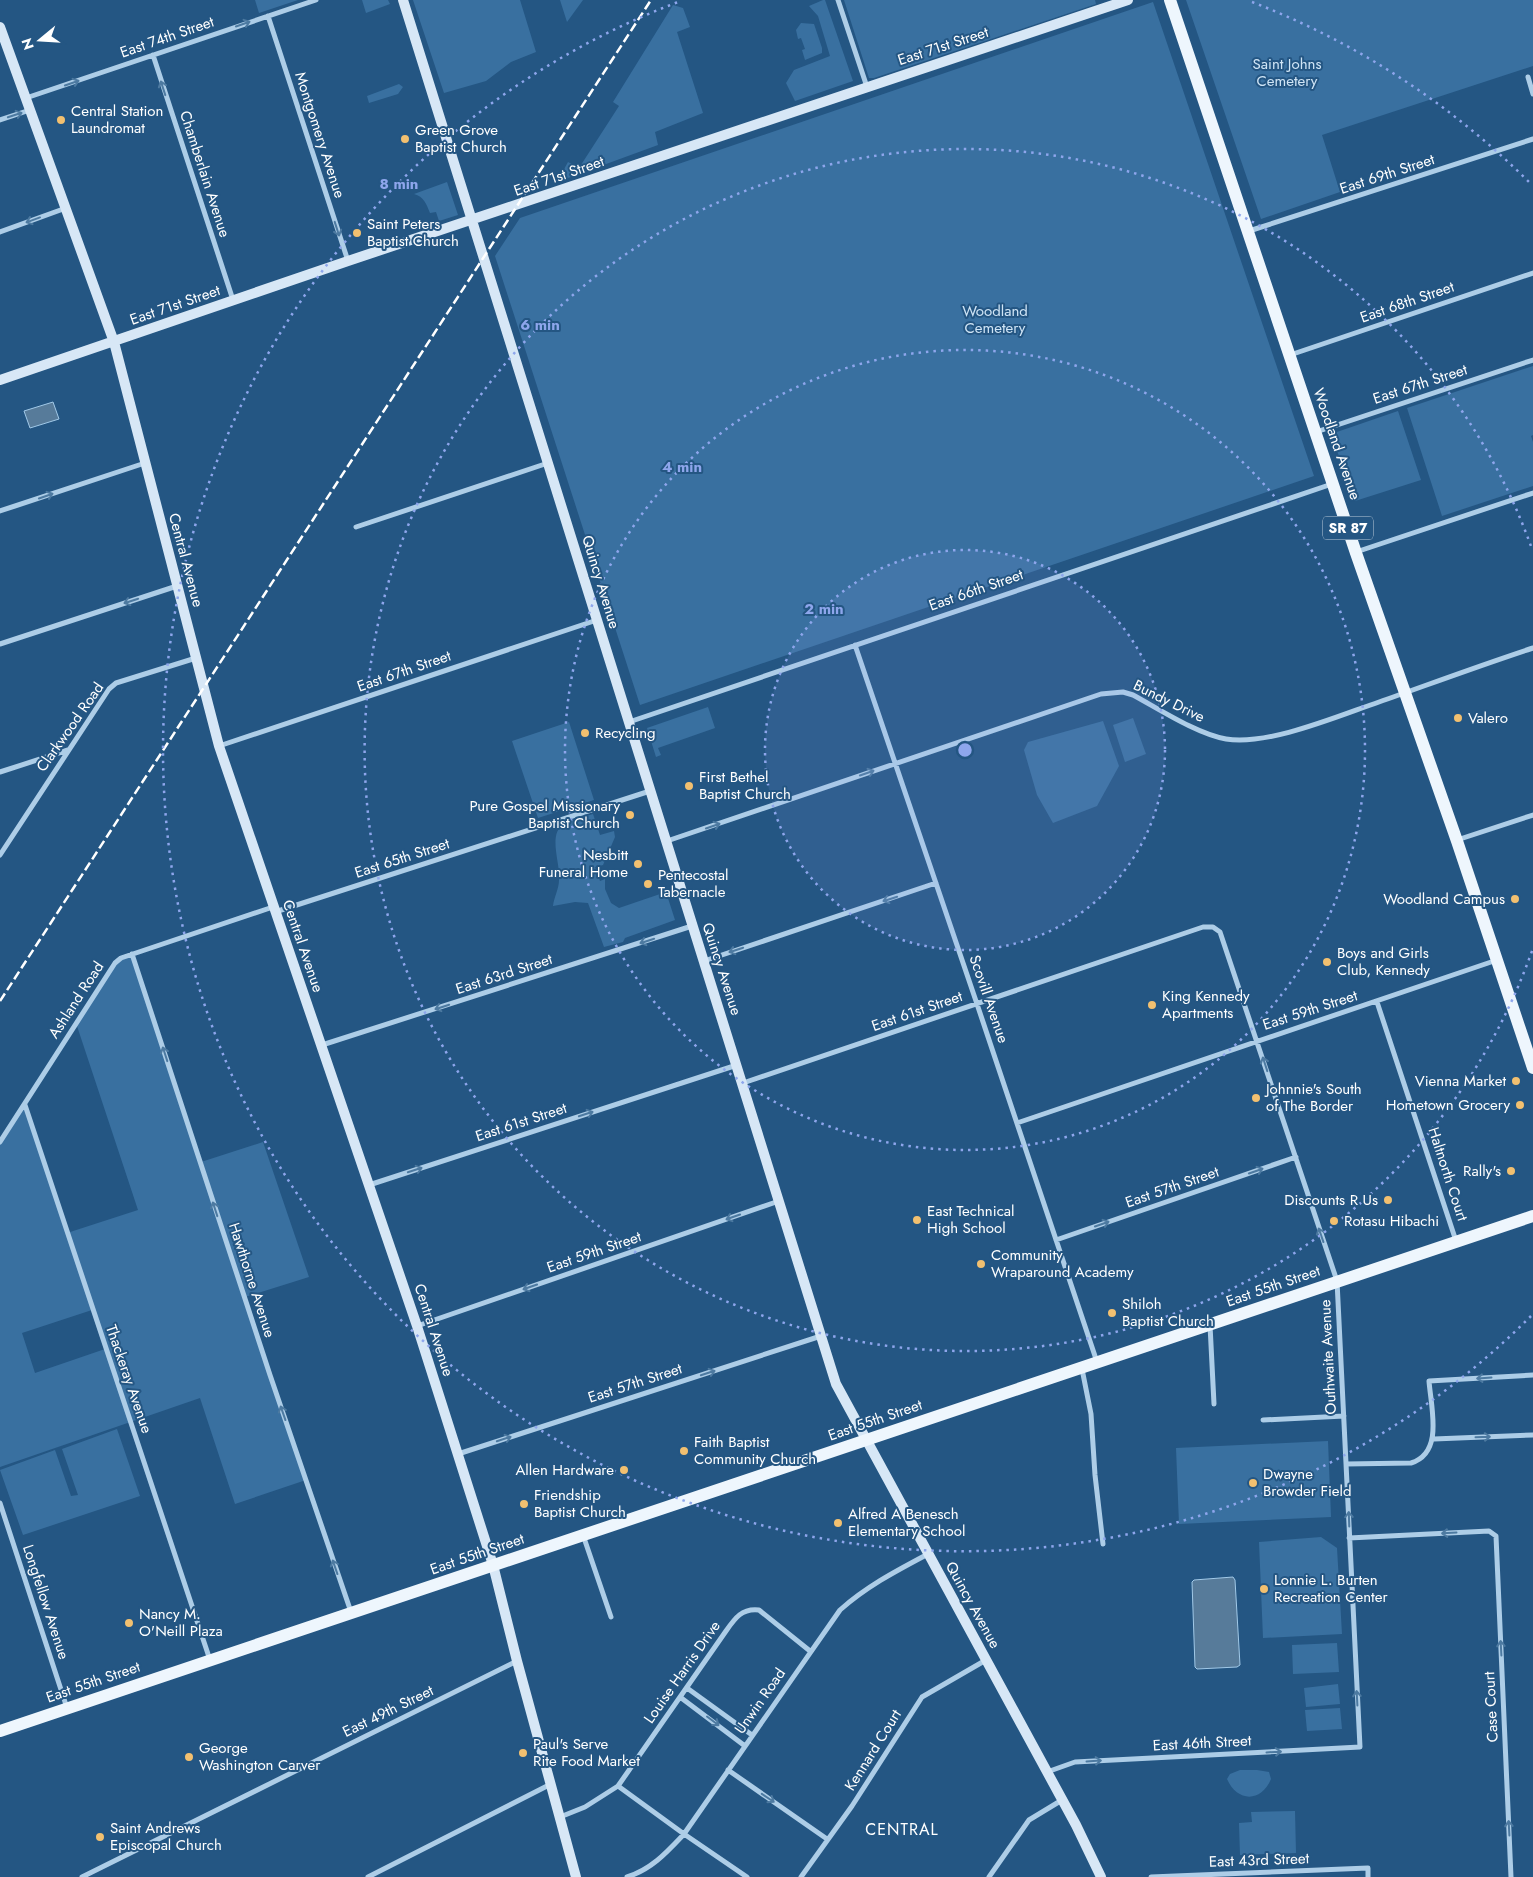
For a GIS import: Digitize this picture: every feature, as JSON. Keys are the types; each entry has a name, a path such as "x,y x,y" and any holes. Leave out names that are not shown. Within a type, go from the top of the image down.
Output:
{"main road":[{"name":"Woodland Avenue","path":"1170,0 1315,432 1457,841 1533,1068"},
{"name":"East 55th Street","path":"0,1731 1533,1216"}],"street":[{"name":"East 74th Street","path":"26,98 316,0"},
{"name":"Quincy Avenue","path":"403,0 836,1384 987,1660 1101,1877"},
{"path":"838,0 867,88"},
{"name":"East 71st Street","path":"0,380 348,261 1128,0"},
{"name":"Montgomery Avenue","path":"268,16 348,261"},
{"name":"Central Avenue","path":"0,26 114,342 219,746 417,1326 493,1565 576,1877"},
{"name":"Chamberlain Avenue","path":"153,55 233,300"},
{"path":"1528,77 1533,94"},
{"path":"0,120 30,110"},
{"name":"East 69th Street","path":"1248,232 1533,140"},
{"path":"0,232 66,208"},
{"name":"East 68th Street","path":"1290,355 1533,273"},
{"name":"East 67th Street","path":"1315,432 1533,360"},
{"path":"0,511 145,463"},
{"path":"356,527 548,463"},
{"name":"East 66th Street","path":"629,722 1333,484"},
{"path":"1356,552 1533,493"},
{"path":"0,644 177,586"},
{"name":"East 67th Street","path":"219,746 597,620"},
{"name":"Scovill Avenue","path":"855,645 978,1004 1097,1362"},
{"path":"1405,693 1533,648"},
{"name":"Clarkwood Road","path":"0,855 109,689 116,683 196,658"},
{"name":"Bundy Drive","path":"667,842 1102,694 1123,692 1133,695 1209,734 1226,739 1251,740 1272,737 1296,730 1405,693"},
{"path":"0,772 68,750"},
{"name":"East 65th Street","path":"274,910 651,791"},
{"path":"1457,841 1533,815"},
{"path":"704,961 936,883"},
{"name":"Ashland Road","path":"0,1142 115,964 121,958 274,910"},
{"name":"East 63rd Street","path":"322,1045 693,926"},
{"name":"East 61st Street","path":"743,1083 1203,927 1213,927"},
{"name":"Outhwaite Avenue","path":"1213,927 1220,932 1337,1281 1360,1747"},
{"name":"Hawthorne Avenue","path":"132,954 259,1341 351,1613"},
{"name":"East 59th Street","path":"1017,1124 1497,960"},
{"name":"Haltnorth Court","path":"1377,1002 1456,1241"},
{"name":"East 61st Street","path":"369,1185 737,1065"},
{"name":"Thackeray Avenue","path":"25,1105 210,1660"},
{"name":"East 57th Street","path":"1056,1240 1296,1157"},
{"name":"East 59th Street","path":"417,1326 779,1201"},
{"path":"1210,1324 1214,1404"},
{"name":"East 57th Street","path":"457,1454 821,1336"},
{"path":"1082,1367 1091,1414 1095,1475 1103,1544"},
{"path":"1346,1464 1411,1463 1421,1460 1427,1454 1434,1439 1429,1382 1533,1375"},
{"path":"1264,1420 1344,1416"},
{"path":"1434,1439 1533,1435"},
{"name":"Longfellow Avenue","path":"0,1503 68,1708"},
{"name":"Case Court","path":"1349,1538 1489,1531 1496,1536 1511,1877"},
{"path":"583,1535 611,1618"},
{"name":"Unwin Road","path":"627,1877 640,1873 662,1858 684,1834 840,1610 878,1580 928,1554"},
{"name":"Louise Harris Drive","path":"560,1817 585,1807 618,1786 737,1616 749,1610 759,1610 810,1651"},
{"name":"Kennard Court","path":"801,1877 852,1806 922,1697 987,1660"},
{"name":"East 49th Street","path":"82,1877 517,1661"},
{"path":"687,1688 752,1735"},
{"path":"680,1697 745,1746"},
{"name":"East 46th Street","path":"1046,1772 1076,1762 1360,1747"},
{"path":"728,1770 827,1839"},
{"path":"368,1877 551,1784"},
{"path":"618,1786 747,1877"},
{"path":"989,1877 1029,1820 1062,1800"},
{"name":"East 43rd Street","path":"1151,1877 1368,1868 1368,1877"}],"green space":[{"path":"255,0 298,0 259,13"},
{"path":"362,0 388,0 390,4 366,13"},
{"path":"413,0 520,0 536,52 511,62 486,81 444,93"},
{"path":"560,0 583,0 567,22"},
{"path":"825,0 853,81 795,101 786,83 794,70 830,56 818,16 809,6"},
{"path":"844,0 1095,0 1096,4 874,78 869,78"},
{"name":"Saint Johns Cemetery","path":"1186,0 1533,0 1533,66 1322,135 1340,192 1261,219"},
{"name":"Woodland Cemetery","path":"1153,2 1314,476 640,705 495,256 520,218"},
{"path":"673,5 683,8 690,27 677,32 703,113 655,132 658,145 557,182 568,162 579,168 619,106 613,102"},
{"path":"801,23 814,24 822,48 822,53 805,60 802,50 805,49 801,38 798,39 796,30"},
{"path":"399,84 403,87 398,94 369,103 367,96"},
{"path":"447,182 458,215 439,221 436,212 430,213 424,201 414,194"},
{"path":"1533,366 1533,435 1531,436 1533,442 1533,486 1442,516 1407,408"},
{"path":"1398,411 1421,480 1355,501 1331,434"},
{"path":"708,707 715,728 658,748 661,755 656,757 647,728"},
{"path":"1133,718 1146,754 1125,762 1113,725"},
{"path":"1103,721 1119,766 1097,806 1053,823 1037,795 1024,750 1028,742"},
{"path":"569,722 594,800 538,818 512,741"},
{"path":"593,814 600,835 614,831 615,837 603,865 595,867 600,881 605,879 605,889 611,903 619,908 666,892 675,920 625,938 623,942 604,947 588,903 575,902 553,906 559,880 556,835 564,824"},
{"path":"132,954 201,1162 263,1142 309,1277 245,1297 306,1480 235,1504 200,1398 0,1467 0,1142 25,1105 67,1233 138,1210 76,1023 115,963","holes":["92,1310 105,1349 35,1373 22,1333"]},
{"path":"117,1429 140,1496 23,1535 0,1470 55,1450 71,1496 78,1495 62,1449"},
{"name":"Dwayne Browder Field","path":"1328,1441 1331,1517 1179,1524 1176,1448"},
{"path":"1321,1537 1337,1548 1342,1634 1263,1638 1259,1542"},
{"path":"1337,1643 1339,1672 1293,1674 1292,1645"},
{"path":"1338,1684 1340,1704 1306,1707 1304,1688"},
{"path":"1340,1708 1342,1729 1307,1731 1305,1710"},
{"path":"1240,1770 1269,1772 1271,1779 1267,1787 1261,1792 1249,1797 1237,1792 1231,1787 1227,1779 1230,1774"},
{"path":"1295,1811 1296,1853 1240,1855 1239,1823 1252,1822 1251,1812"}],"shaded area":[{"path":"53,402 59,419 30,428 24,411"},
{"path":"1233,1577 1235,1580 1240,1665 1237,1667 1197,1669 1195,1667 1192,1582 1194,1580"}],"railway":[{"path":"0,1001 651,0"}],"place":[{"name":"Central Station Laundromat","path":"61,120"},
{"name":"Green Grove Baptist Church","path":"405,139"},
{"name":"Saint Peters Baptist Church","path":"357,233"},
{"name":"Valero","path":"1458,718"},
{"name":"Recycling","path":"585,733"},
{"name":"First Bethel Baptist Church","path":"689,786"},
{"name":"Pure Gospel Missionary Baptist Church","path":"630,815"},
{"name":"Nesbitt Funeral Home","path":"638,864"},
{"name":"Pentecostal Tabernacle","path":"648,884"},
{"name":"Woodland Campus","path":"1515,899"},
{"name":"Boys and Girls Club, Kennedy","path":"1327,962"},
{"name":"King Kennedy Apartments","path":"1152,1005"},
{"name":"Vienna Market","path":"1516,1081"},
{"name":"Johnnie's South of The Border","path":"1256,1098"},
{"name":"Hometown Grocery","path":"1520,1105"},
{"name":"Rally's","path":"1511,1171"},
{"name":"Discounts R Us","path":"1388,1200"},
{"name":"East Technical High School","path":"917,1220"},
{"name":"Rotasu Hibachi","path":"1334,1221"},
{"name":"Community Wraparound Academy","path":"981,1264"},
{"name":"Shiloh Baptist Church","path":"1112,1313"},
{"name":"Faith Baptist Community Church","path":"684,1451"},
{"name":"Allen Hardware","path":"624,1470"},
{"name":"Dwayne Browder Field","path":"1253,1483"},
{"name":"Friendship Baptist Church","path":"524,1504"},
{"name":"Alfred A Benesch Elementary School","path":"838,1523"},
{"name":"Lonnie L. Burten Recreation Center","path":"1264,1589"},
{"name":"Nancy M. O'Neill Plaza","path":"129,1623"},
{"name":"Paul's Serve Rite Food Market","path":"523,1753"},
{"name":"George Washington Carver","path":"189,1757"},
{"name":"Saint Andrews Episcopal Church","path":"100,1837"}],"district":[{"name":"CENTRAL","path":"902,1829"}]}
